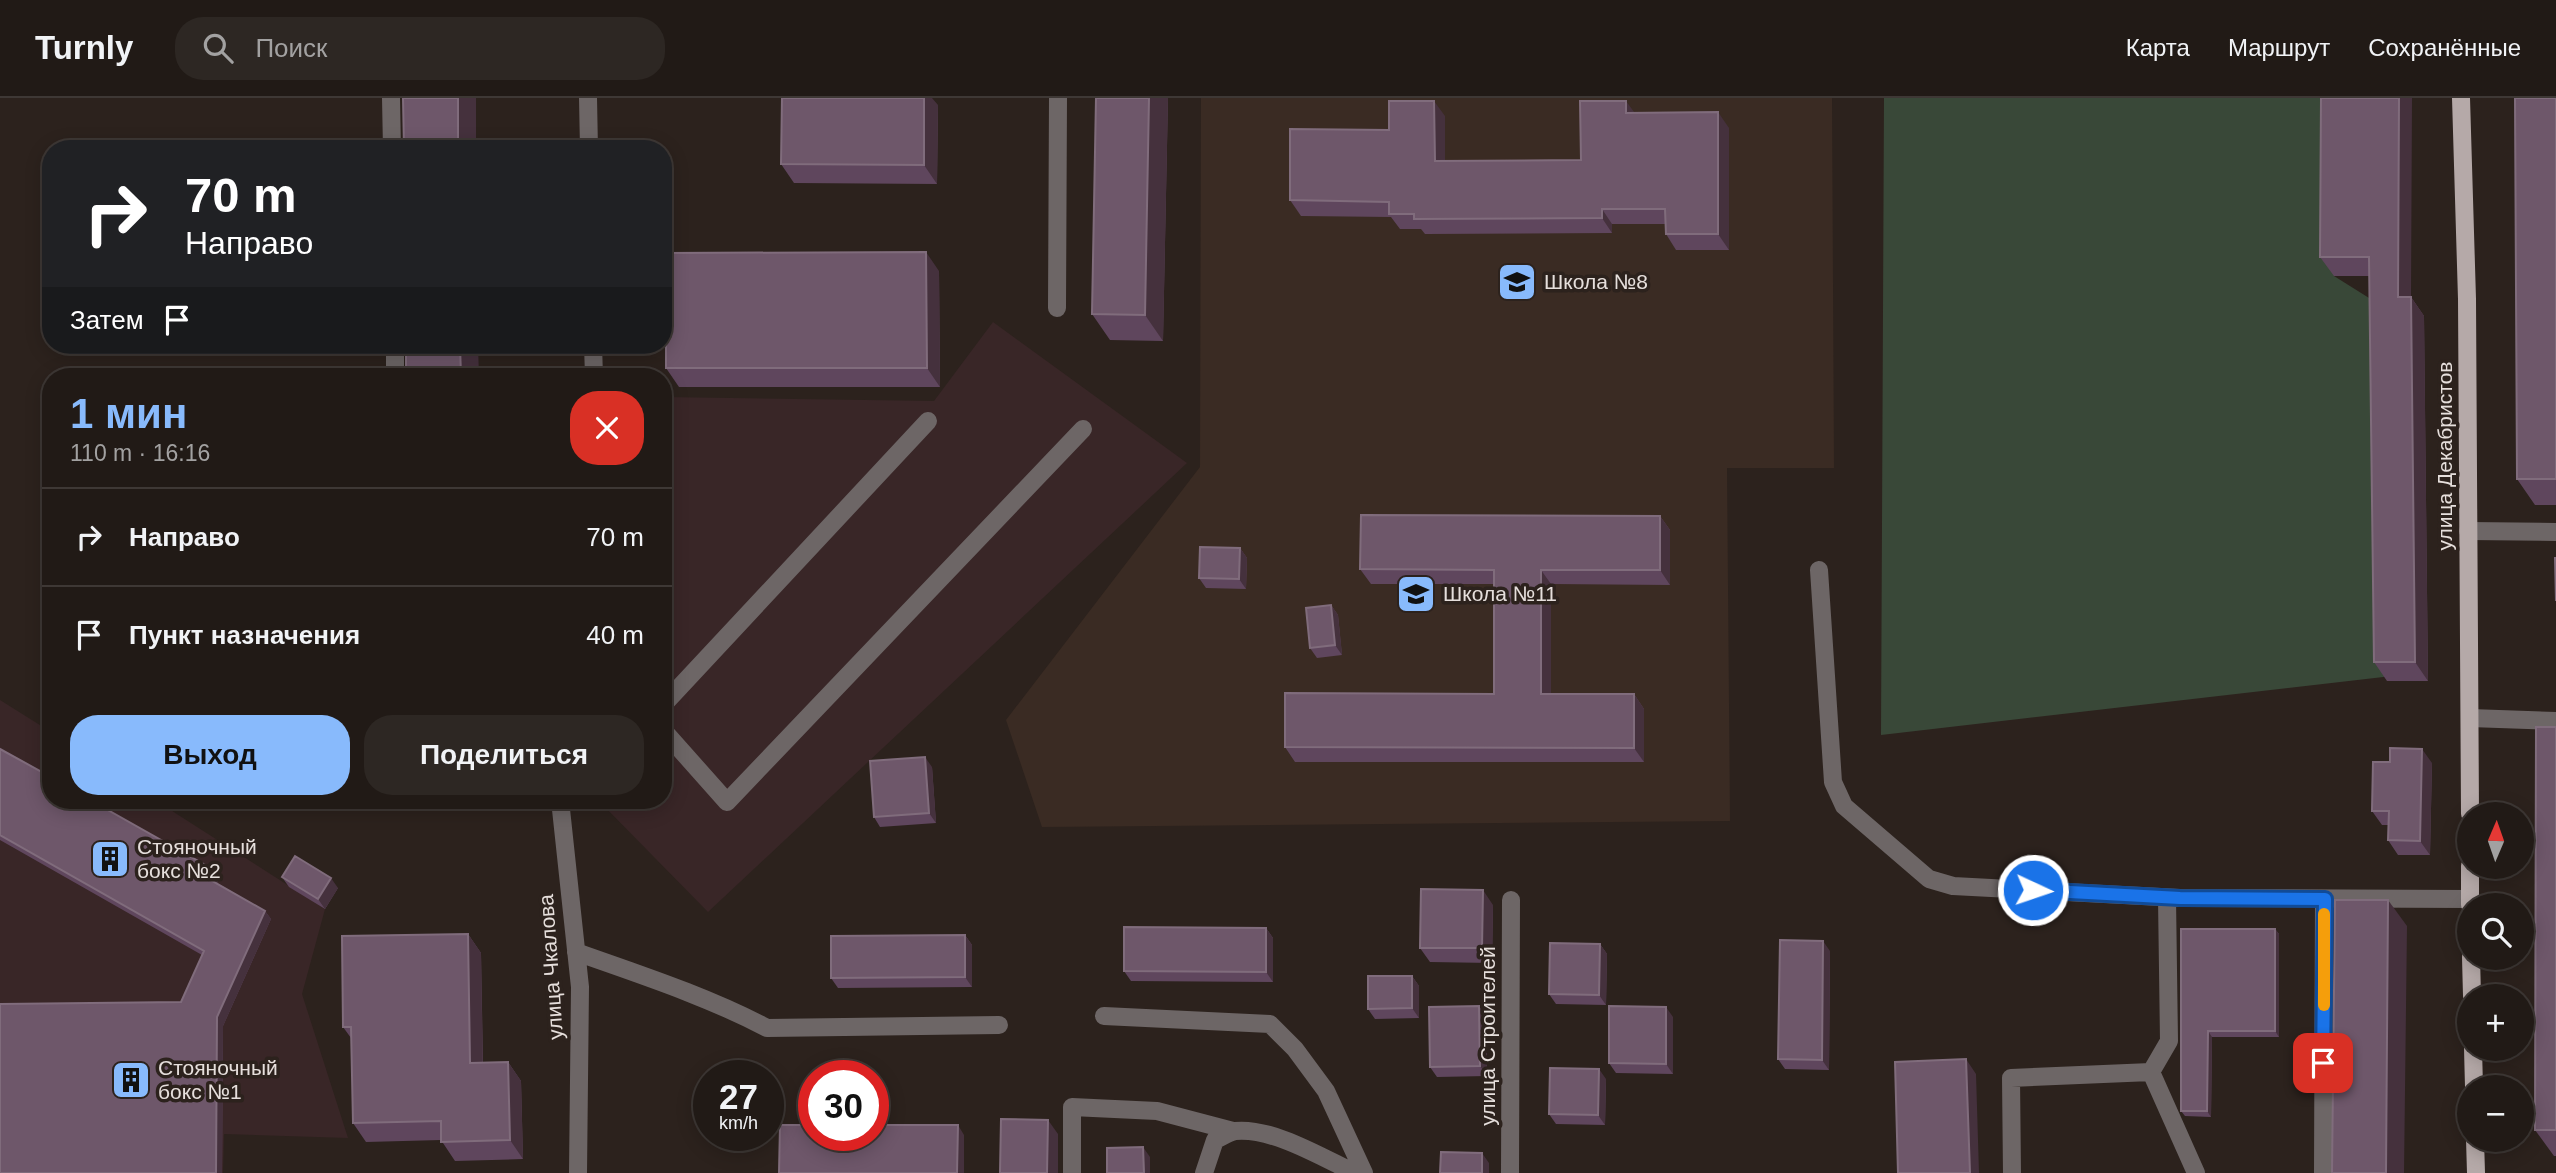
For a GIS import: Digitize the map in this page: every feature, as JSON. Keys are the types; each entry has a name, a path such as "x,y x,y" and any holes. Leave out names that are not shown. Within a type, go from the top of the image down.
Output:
{"main road":[{"name":"улица Декабристов","path":"2461,98 2466,299 2470,802"},
{"path":"2475,1152 2476,1173"}],"street":[{"path":"391,98 392,140"},
{"path":"588,98 589,140"},
{"path":"1057,308 1058,98"},
{"path":"672,695 928,421"},
{"path":"672,740 727,802 1083,429"},
{"path":"2468,531 2556,532"},
{"path":"1819,569 1833,782 1844,806 1929,879 1953,886 2167,898 2457,902"},
{"path":"2470,718 2556,721"},
{"name":"улица Чкалова","path":"561,809 580,987 578,1173"},
{"path":"2151,1072 2169,1041 2167,898"},
{"path":"2323,1173 2325,899"},
{"name":"улица Строителей","path":"1510,1173 1511,900"},
{"path":"576,952 667,984 734,1011 767,1028 999,1025"},
{"path":"1104,1016 1269,1024 1296,1049 1326,1091 1364,1173"},
{"path":"2012,1173 2011,1078 2151,1072"},
{"path":"2151,1072 2196,1173"},
{"path":"1072,1173 1072,1107 1157,1111 1233,1131 1257,1132 1355,1173"},
{"path":"1204,1173 1215,1140 1233,1131"}],"shaded area":[{"path":"1201,98 1832,98 1834,468 1727,468 1730,821 1042,827 1006,720 1200,467"},
{"path":"993,322 1187,463 708,912 607,809 672,809 672,397 934,401"},
{"path":"0,700 42,726 42,809 169,809 325,909 302,994 348,1138 224,1134 223,1173 0,1173"}],"green space":[{"path":"1884,98 2335,98 2334,276 2393,313 2392,676 1881,735"}],"building":[{"path":"403,98 458,98 458,140 404,140"},
{"path":"782,98 924,98 924,165 781,164"},
{"path":"1096,98 1149,98 1145,315 1092,314"},
{"path":"2321,98 2399,98 2398,297 2411,297 2415,662 2374,662 2369,257 2320,257"},
{"path":"2515,98 2556,98 2556,479 2517,479"},
{"path":"1389,101 1434,101 1435,161 1581,160 1580,101 1626,101 1626,113 1718,112 1718,234 1666,234 1665,209 1602,209 1602,218 1414,219 1414,214 1389,214 1389,202 1290,200 1290,129 1389,130"},
{"path":"926,252 927,368 666,368 666,354 672,354 672,253"},
{"path":"406,354 460,354 461,368 406,368"},
{"path":"1361,515 1660,516 1660,570 1541,570 1541,694 1634,694 1634,748 1285,747 1285,693 1494,694 1494,570 1360,569"},
{"path":"1200,547 1240,548 1239,579 1199,578"},
{"path":"1331,605 1335,645 1310,648 1306,608"},
{"path":"2536,727 2556,727 2556,1130 2535,1130"},
{"path":"2390,748 2422,749 2420,841 2388,840 2389,811 2372,811 2373,762 2390,762"},
{"path":"0,749 42,772 42,809 106,809 214,870 209,879 265,911 217,1017 216,1173 0,1173 0,1004 181,1002 204,951 0,835"},
{"path":"925,757 929,813 874,817 870,761"},
{"path":"295,856 331,878 318,899 282,877"},
{"path":"1421,889 1483,890 1482,948 1420,948"},
{"path":"2335,900 2388,900 2386,1173 2332,1173"},
{"path":"1124,927 1266,928 1266,972 1124,971"},
{"path":"2181,929 2275,929 2275,1031 2208,1031 2207,1111 2181,1111"},
{"path":"468,934 470,1063 508,1062 510,1140 441,1142 441,1121 353,1123 351,1027 343,1027 342,936"},
{"path":"965,935 965,977 831,978 831,936"},
{"path":"1780,940 1823,941 1822,1060 1778,1059"},
{"path":"1550,943 1600,944 1599,995 1549,994"},
{"path":"1368,976 1412,976 1412,1008 1368,1009"},
{"path":"1479,1006 1480,1066 1430,1067 1429,1007"},
{"path":"1609,1006 1666,1007 1666,1064 1609,1063"},
{"path":"1966,1059 1970,1173 1898,1173 1895,1062"},
{"path":"1550,1068 1599,1069 1598,1115 1549,1114"},
{"path":"1001,1119 1048,1120 1047,1173 1000,1173"},
{"path":"784,1125 798,1125 798,1151 889,1151 889,1125 958,1125 957,1173 779,1173 779,1151 784,1151"},
{"path":"1143,1147 1144,1173 1107,1173 1107,1148"},
{"path":"1441,1152 1482,1153 1482,1173 1440,1173"}],"slow traffic":[{"path":"2324,914 2324,1005"}],"place":[{"name":"Школа №8","path":"1517,282"},
{"name":"Школа №11","path":"1416,594"},
{"name":"Стояночный бокс №2","path":"110,859"},
{"name":"Стояночный бокс №1","path":"131,1080"}],"route":[{"path":"2033,890 2180,898 2325,899 2323,1063"}]}
